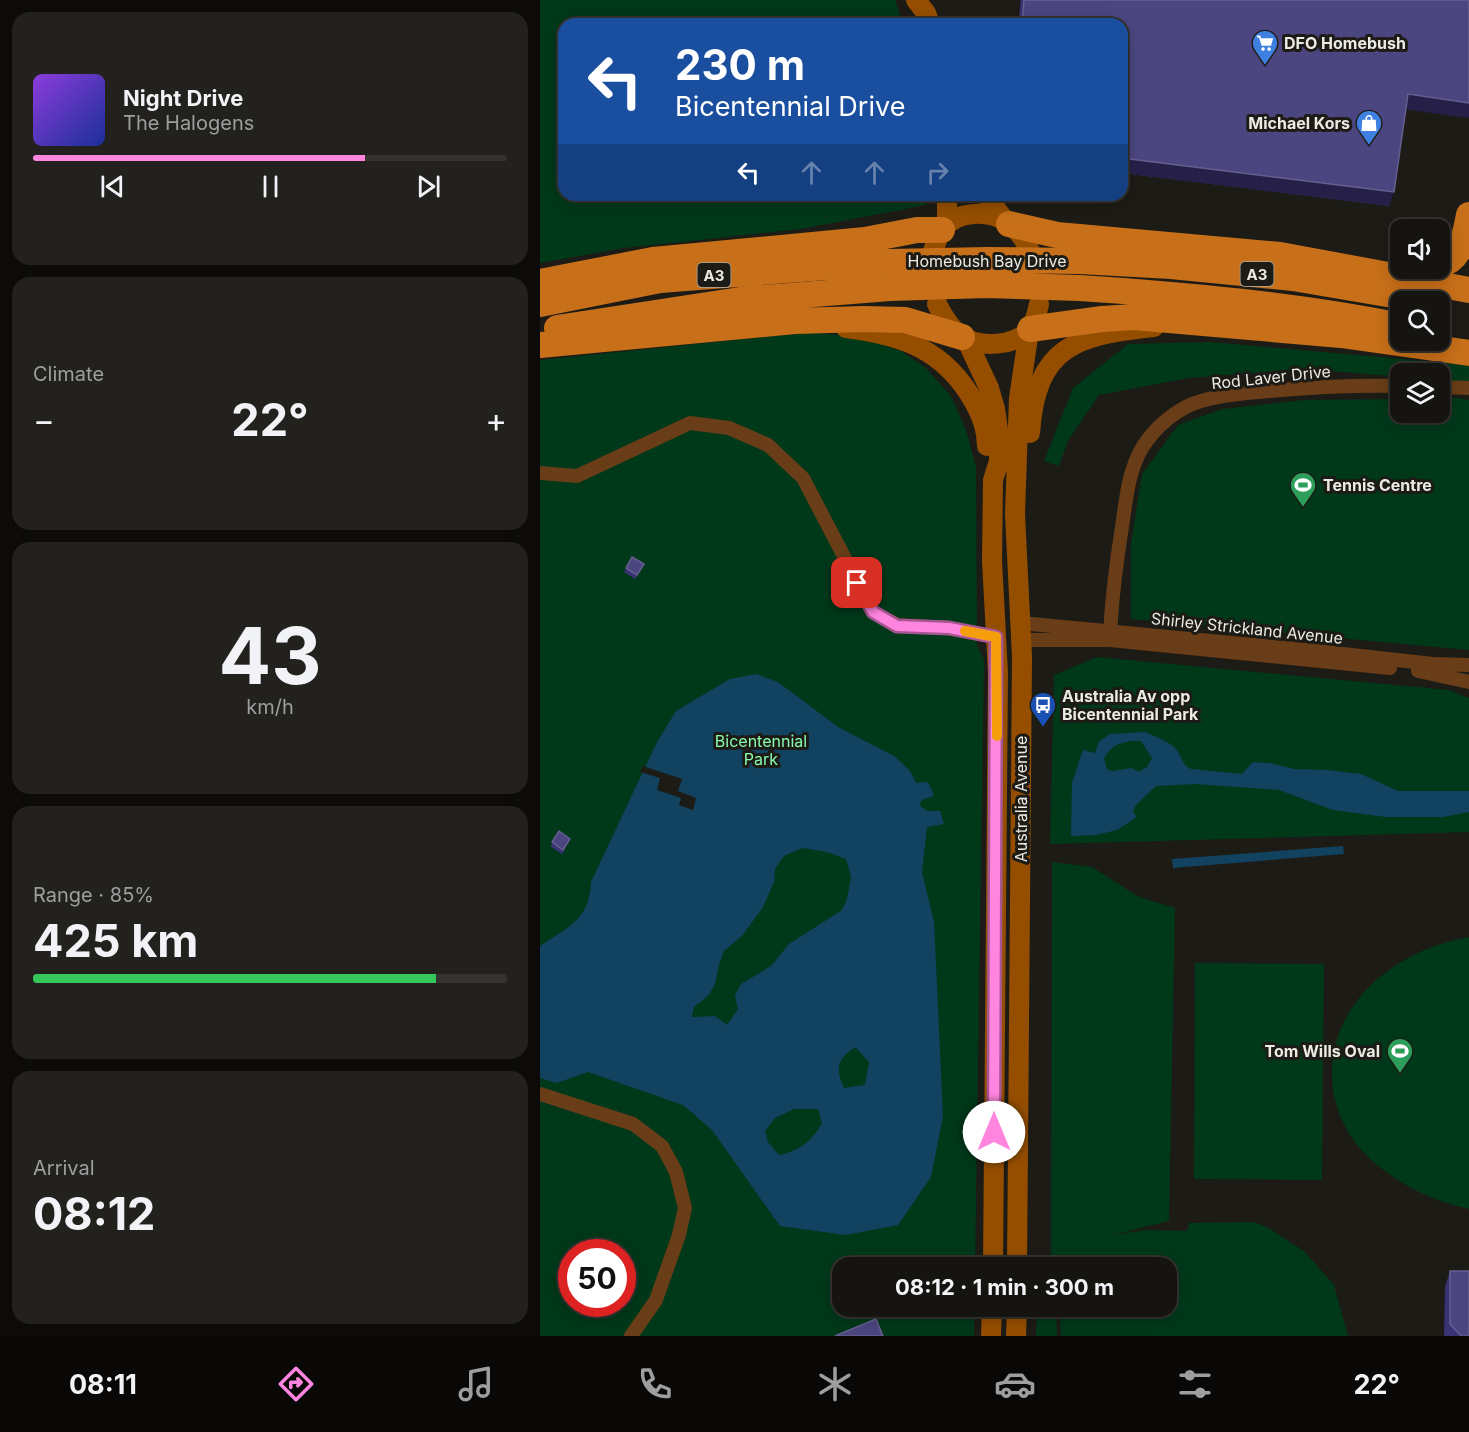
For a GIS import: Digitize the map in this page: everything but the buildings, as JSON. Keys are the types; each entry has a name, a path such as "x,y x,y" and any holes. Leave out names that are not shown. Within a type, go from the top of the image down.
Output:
{"highway":[{"path":"1450,260 1463,243 1469,215"},
{"path":"1007,223 1057,235 1280,255 1469,290"},
{"path":"540,282 653,260 865,240 917,230 941,235"},
{"path":"1280,255 1334,253 1390,261"},
{"name":"Homebush Bay Drive","path":"540,304 660,280 890,262 988,260 1080,261 1171,266 1293,278 1390,295"},
{"name":"Homebush Bay Drive","path":"540,331 740,300 890,288 986,285 1170,294 1275,305 1390,324"},
{"path":"1450,305 1469,308"},
{"path":"1030,330 1118,317 1341,335 1469,353"},
{"path":"540,345 795,321 864,319 905,320 964,338"},
{"path":"1450,335 1469,339"}],"main road":[{"path":"915,18 916,0"},
{"path":"916,0 928,18"},
{"path":"941,235 946,201"},
{"path":"990,201 1029,249"},
{"path":"941,235 957,218 972,214 983,214 1007,223"},
{"name":"Australia Avenue","path":"937,304 948,323 964,338 989,388 999,436 999,461 993,480 992,561 996,637 993,1257"},
{"name":"Australia Avenue","path":"1017,1257 1021,631 1015,514 1019,398 1030,330 1039,304"},
{"path":"795,321 890,335 921,347 938,359 962,382 978,408 987,437 986,464 993,480"},
{"path":"996,637 1007,632 1007,573 1025,518 1034,400 1039,384 1060,355 1076,343 1113,332 1202,322"},
{"path":"964,338 985,343 999,343 1030,330"},
{"path":"991,1336 992,1317"},
{"path":"1016,1336 1017,1317"}],"street":[{"name":"Rod Laver Drive","path":"1110,636 1119,544 1130,480 1143,447 1164,422 1179,411 1201,401 1224,396 1311,387 1390,386"},
{"path":"1450,387 1469,388"},
{"path":"540,474 577,476 690,423 729,428 768,445 803,478 873,612 897,626 949,628 996,637"},
{"name":"Shirley Strickland Avenue","path":"1021,631 1469,665"},
{"name":"Shirley Strickland Avenue","path":"1110,636 1420,671 1469,682"},
{"path":"540,1094 633,1124 662,1146 676,1172 685,1208 679,1235 656,1300 632,1336"}],"green space":[{"path":"540,0 895,0 901,18 558,18 558,201 926,201 926,205 801,229 624,248 540,263"},
{"name":"Bicentennial Park","path":"814,332 867,339 901,351 926,368 951,396 966,430 976,467 977,646 984,659 975,1257 832,1257 832,1317 974,1317 974,1336 540,1336 540,360"},
{"path":"1211,342 1447,363 1390,363 1390,376 1305,369 1189,378 1099,395 1068,441 1059,466 1044,461 1073,388 1128,344"},
{"path":"1450,363 1469,365 1469,383 1450,381"},
{"name":"Tennis Centre","path":"1450,398 1469,400 1469,650 1131,619 1131,543 1142,474 1178,425 1222,409 1304,400 1390,399 1390,423 1450,423"},
{"path":"1097,657 1449,690 1469,698 1469,832 1050,844 1054,675"},
{"path":"1052,862 1092,867 1139,897 1175,908 1169,1221 1113,1235 1147,1230 1187,1231 1189,1223 1253,1222 1267,1227 1304,1251 1334,1285 1348,1336 1061,1336 1060,1317 1177,1317 1177,1257 1051,1257"},
{"name":"Tom Wills Oval","path":"1469,937 1469,1209 1420,1192 1397,1180 1376,1164 1357,1145 1344,1124 1335,1101 1332,1077 1334,1053 1341,1030 1352,1007 1369,987 1379,977 1415,954"},
{"path":"1195,963 1324,964 1322,1180 1194,1179"},
{"path":"1037,1317 1056,1317 1057,1336 1036,1336"}],"water":[{"path":"756,674 778,682 838,727 894,756 910,771 916,783 928,782 934,796 921,800 920,806 927,811 940,811 944,824 927,827 922,872 934,922 943,1116 931,1177 898,1225 846,1235 780,1226 712,1130 683,1105 588,1072 557,1083 540,1078 540,946 576,921 582,914 590,895 591,882 657,742 676,711 730,679","holes":["802,848 827,852 846,859 851,877 847,899 842,910 789,944 771,966 741,984 735,995 738,1009 727,1025 715,1016 692,1017 694,1007 709,995 715,984 724,951 742,936 763,907 774,882 775,869 784,856","855,1047 869,1062 865,1085 844,1088 839,1075 839,1064 844,1056","794,1109 818,1109 822,1123 805,1144 779,1155 768,1142 765,1131 775,1118"]},
{"path":"1145,732 1157,737 1173,746 1185,765 1191,769 1242,774 1253,762 1270,763 1294,769 1361,774 1398,791 1469,791 1469,812 1443,817 1386,817 1333,810 1279,790 1195,784 1156,786 1135,806 1133,812 1137,817 1117,830 1096,835 1071,836 1072,783 1083,750 1095,753 1099,742 1110,734","holes":["1141,741 1152,758 1147,767 1139,772 1131,768 1112,771 1107,769 1104,759 1111,748 1126,742"]},
{"path":"1343,846 1344,854 1173,868 1172,859"}],"pier":[{"path":"643,766 682,779 678,791 696,798 693,810 679,805 681,798 657,790 660,778 640,772"}],"slow traffic":[{"path":"965,631 996,637 997,736"}],"place":[{"name":"DFO Homebush","path":"1265,66"},
{"name":"Michael Kors","path":"1369,146"},
{"name":"Tennis Centre","path":"1303,508"},
{"name":"Australia Av opp Bicentennial Park","path":"1043,728"},
{"name":"Tom Wills Oval","path":"1400,1074"}],"route":[{"path":"857,583 873,612 897,626 949,628 996,637 998,673 994,1132"}]}
